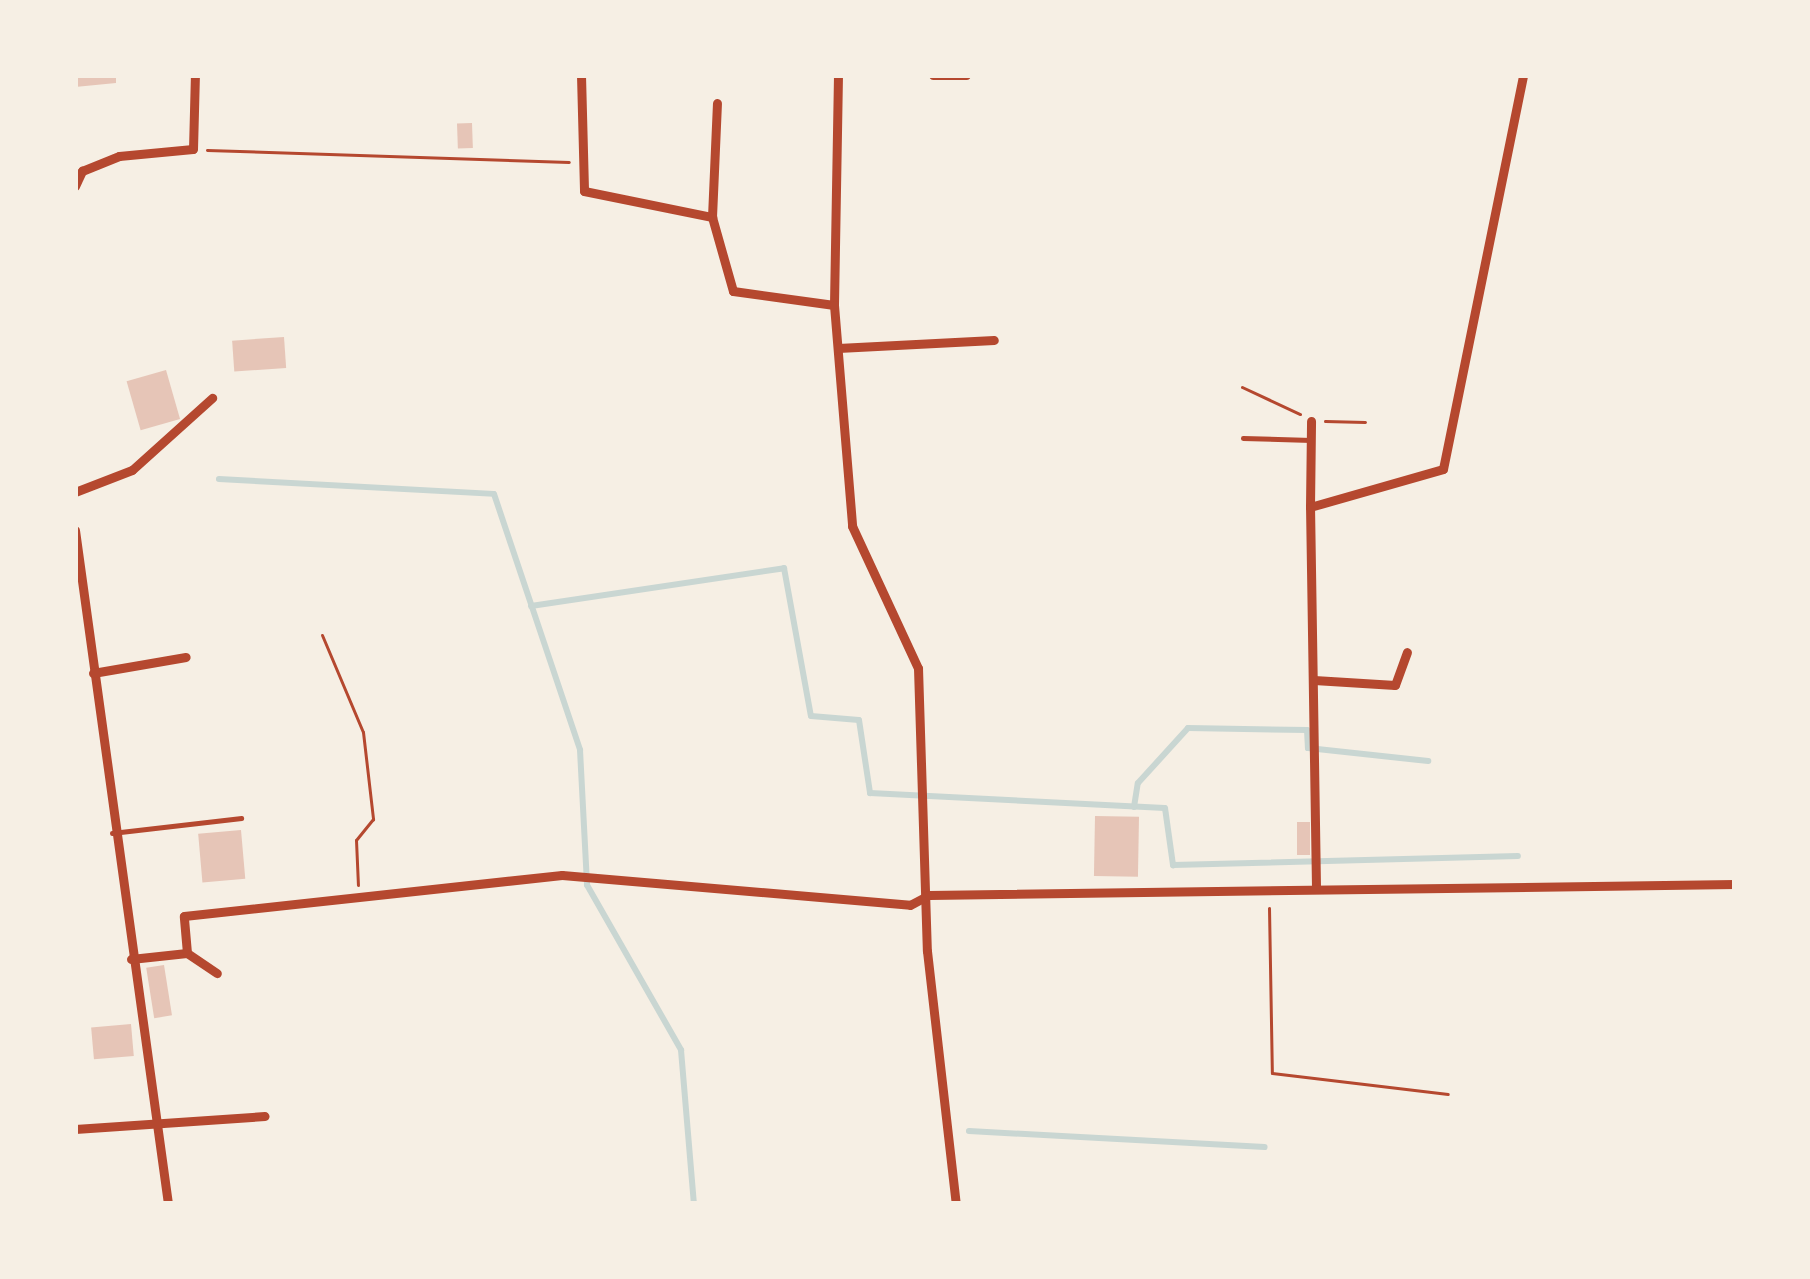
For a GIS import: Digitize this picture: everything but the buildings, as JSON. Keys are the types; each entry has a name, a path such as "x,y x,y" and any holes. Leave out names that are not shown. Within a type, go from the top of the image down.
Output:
{"street":[{"path":"75,186 78,171 194,149 195,75"},
{"path":"581,75 579,162 584,190 712,217"},
{"path":"838,75 834,305 852,526 918,668 929,895 956,1204"},
{"path":"934,75 966,75"},
{"path":"1310,508 1443,469 1523,75"},
{"path":"718,103 712,217 733,291 834,305"},
{"path":"838,348 994,340"},
{"path":"75,492 132,470 212,398"},
{"path":"1311,421 1316,887"},
{"path":"75,530 112,833 168,1204"},
{"path":"1314,680 1395,685 1407,652"},
{"path":"93,673 186,658"},
{"path":"187,953 184,916 358,892 562,875 910,905 929,895 1735,884"},
{"path":"130,959 187,953 217,974"},
{"path":"75,1129 265,1116"}],"lane":[{"path":"1243,439 1311,440"},
{"path":"112,833 242,818"}],"path":[{"path":"194,149 579,162"},
{"path":"1242,387 1311,421 1365,422"},
{"path":"322,635 363,732 374,819 356,840 358,892"},
{"path":"1269,888 1272,1073 1448,1094"}],"waterway":[{"path":"219,479 494,494 580,750 587,885 681,1050 694,1204"},
{"path":"531,606 784,568 811,716 859,720 870,793 1165,808 1173,865 1518,856"},
{"path":"1134,807 1138,783 1188,728 1307,730 1308,748 1428,761"},
{"path":"969,1131 1265,1147"}]}
